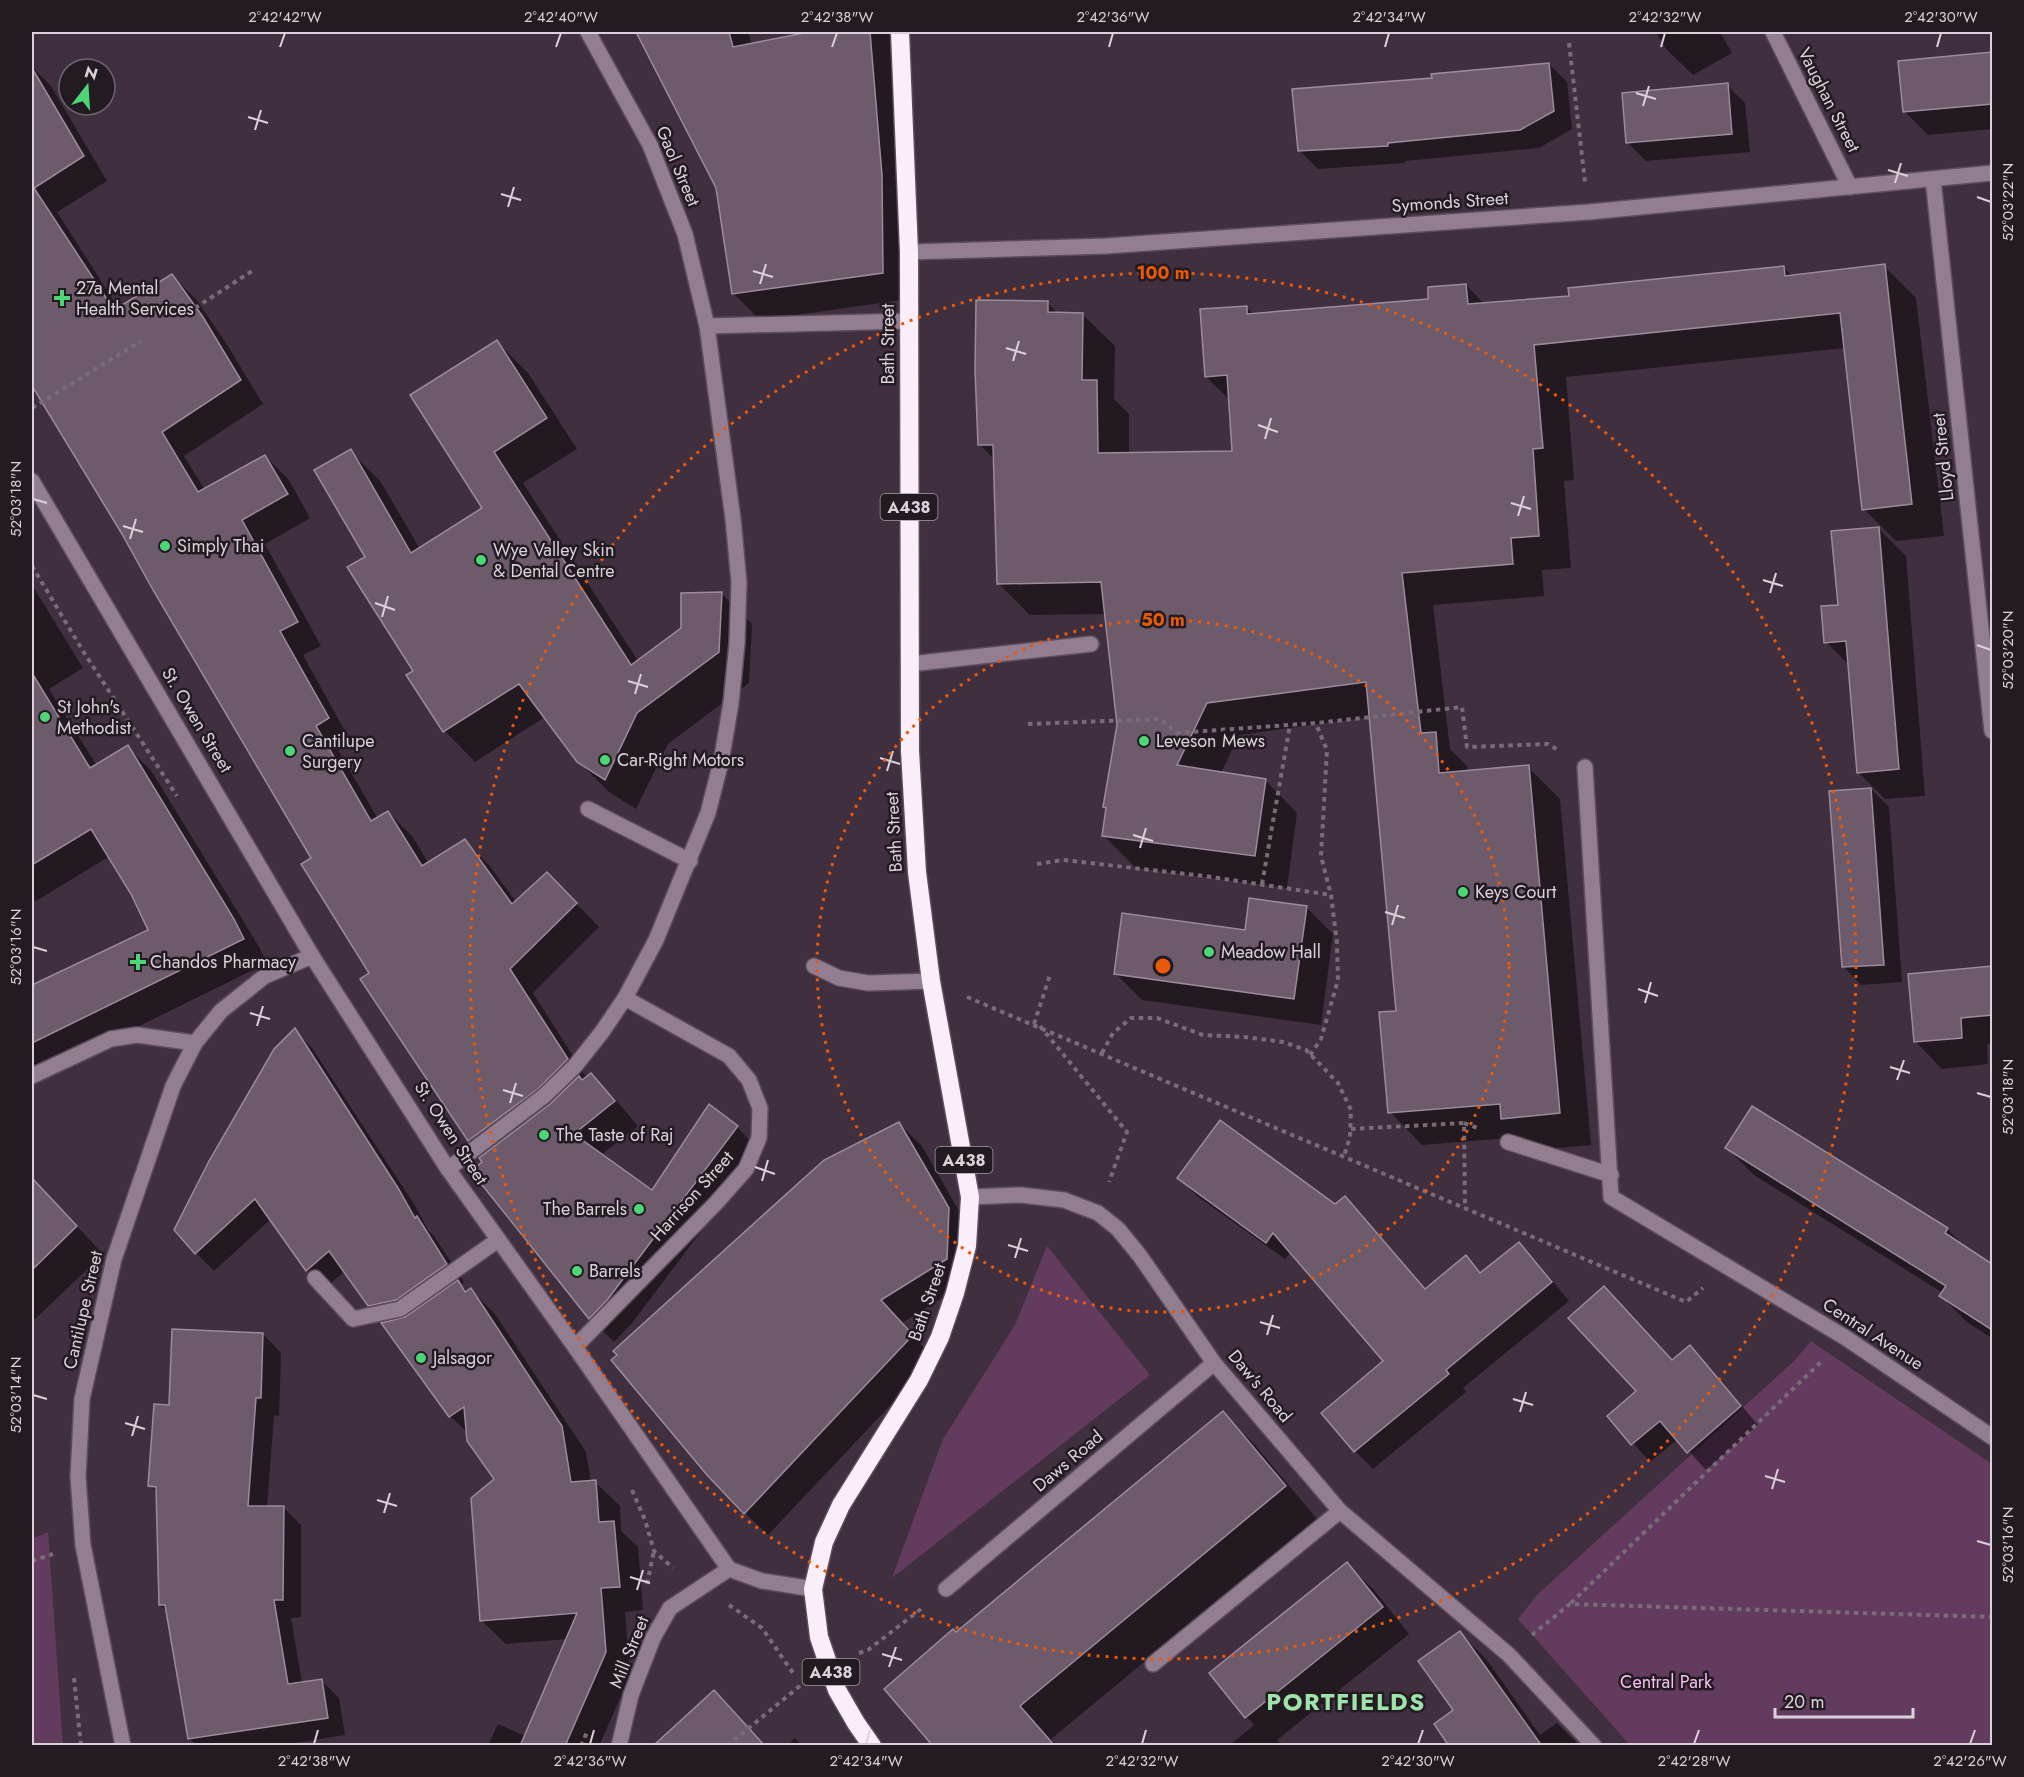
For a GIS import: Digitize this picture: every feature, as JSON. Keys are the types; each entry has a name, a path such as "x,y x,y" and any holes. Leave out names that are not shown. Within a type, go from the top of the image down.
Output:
{"highway":[{"name":"Bath Street","path":"813,1589 824,1542 841,1505 919,1380 940,1337 955,1293 967,1246 970,1197 931,981 916,872 910,751 909,252 900,32"},
{"name":"A438","path":"813,1589 819,1636 837,1690 872,1746"}],"street":[{"name":"Gaol Street","path":"448,1169 544,1096 574,1066 602,1032 625,998 656,940 708,813 722,762 737,643 739,582 722,426 707,326 685,234 650,145 588,32"},
{"name":"Vaughan Street","path":"1773,32 1850,187"},
{"name":"Symonds Street","path":"909,252 1106,246 1589,212 1992,173"},
{"name":"Lloyd Street","path":"1933,179 1992,731"},
{"path":"707,326 909,321"},
{"name":"St. Owen Street","path":"32,482 312,956 448,1169 729,1569"},
{"path":"910,664 1091,644"},
{"path":"1508,1142 1611,1175 1585,767"},
{"path":"588,809 690,861"},
{"name":"Cantilupe Street","path":"123,1746 82,1545 78,1477 82,1399 114,1259 173,1086 195,1043 221,1011 265,976 312,956"},
{"path":"814,966 839,978 868,983 931,981"},
{"name":"Harrison Street","path":"575,1347 724,1194 746,1169 759,1138 760,1108 749,1080 729,1056 625,998"},
{"path":"32,1076 111,1039 138,1035 195,1043"},
{"name":"Central Avenue","path":"1611,1175 1611,1197 1846,1338 1992,1437"},
{"name":"Daw's Road","path":"970,1197 1021,1195 1064,1200 1098,1213 1118,1229 1140,1256 1214,1363 1340,1511 1509,1655 1562,1709 1594,1746"},
{"path":"315,1278 352,1319 400,1309 498,1240"},
{"name":"Daws Road","path":"946,1589 1214,1363"},
{"path":"1153,1664 1340,1511"},
{"path":"729,1569 762,1581 813,1589"},
{"name":"Mill Street","path":"620,1746 635,1686 653,1638 670,1608 729,1569"}],"path":[{"path":"1569,43 1589,212"},
{"path":"195,308 252,271"},
{"path":"32,408 141,341"},
{"path":"1028,724 1160,719 1177,733 1316,723 1462,707 1467,747 1548,744 1585,767"},
{"path":"1310,1055 1321,1039 1338,980 1337,943 1331,895 1321,856 1327,750 1316,723"},
{"path":"1262,884 1290,725"},
{"path":"1037,864 1063,860 1205,876 1331,895"},
{"path":"1034,1024 1050,975"},
{"path":"931,981 1686,1302 1730,1267"},
{"path":"1102,1053 1113,1033 1131,1018 1157,1017 1203,1035 1283,1042 1305,1050 1338,1083 1351,1110 1351,1129 1344,1156"},
{"path":"1040,1026 1127,1132 1098,1213"},
{"path":"1351,1129 1464,1123 1465,1208"},
{"path":"1509,1655 1570,1604 1846,1338"},
{"path":"728,1746 828,1664 868,1650 946,1589"},
{"path":"1570,1604 1992,1617"}],"green space":[{"path":"1047,1246 1150,1375 892,1578 943,1439 1015,1325"},
{"name":"Central Park","path":"1811,1341 1992,1464 1992,1745 1630,1745 1518,1619 1538,1594 1794,1361"},
{"path":"48,1532 63,1745 32,1745 32,1539"}],"building":[{"path":"636,32 729,32 733,47 809,32 870,32 882,175 883,273 732,294 716,188"},
{"path":"1992,52 1992,104 1903,112 1898,61"},
{"path":"1549,63 1554,111 1520,130 1388,143 1388,146 1298,151 1292,89 1432,78 1431,74"},
{"path":"32,68 57,110 57,117 61,117 84,156 34,188 114,310 172,274 203,317 241,380 162,432 198,492 265,455 288,494 242,520 298,622 280,631 329,718 316,726 371,821 388,811 422,866 465,839 512,904 547,872 577,903 510,969 568,1059 538,1089 468,1141 360,979 369,973 301,864 311,858 122,534 32,386"},
{"path":"1728,83 1732,134 1626,143 1622,93"},
{"path":"1885,264 1912,504 1862,510 1840,313 1534,345 1543,448 1533,449 1539,536 1511,538 1513,564 1402,573 1421,733 1436,732 1439,773 1529,765 1560,1113 1501,1119 1500,1104 1388,1113 1379,1012 1396,1011 1366,682 1207,703 1177,765 1266,779 1255,856 1102,836 1106,808 1103,807 1117,725 1101,582 997,584 993,445 978,445 975,370 976,300 1048,301 1048,312 1083,313 1082,380 1097,380 1098,453 1232,451 1227,375 1205,377 1200,309 1247,306 1247,314 1428,299 1428,287 1466,284 1468,304 1569,296 1568,288 1784,266 1785,276"},
{"name":"Wye Valley Skin & Dental Centre","path":"497,340 547,418 494,452 631,665 681,628 681,593 722,592 719,652 637,713 605,780 577,762 519,684 443,732 406,675 413,671 347,567 365,557 314,470 351,449 411,553 482,508 410,395"},
{"path":"1879,527 1899,769 1857,773 1846,641 1824,643 1821,606 1838,605 1831,531"},
{"path":"32,673 90,768 128,745 244,939 32,1043 32,985 148,930 131,894 91,829 32,865"},
{"path":"1871,788 1884,965 1842,967 1829,791"},
{"name":"Meadow Hall","path":"1249,898 1307,906 1294,999 1114,974 1122,913 1245,930"},
{"path":"1992,966 1992,1015 1961,1018 1962,1038 1914,1042 1908,974"},
{"path":"295,1028 415,1218 417,1216 447,1264 396,1300 368,1306 329,1251 306,1271 255,1199 195,1254 174,1230 209,1161 274,1049"},
{"name":"The Barrels","path":"591,1073 615,1101 574,1134 652,1190 709,1104 738,1126 608,1299 589,1319 471,1171 482,1162 479,1158 550,1104 579,1076 582,1080"},
{"path":"1752,1106 1948,1228 1945,1233 1992,1264 1992,1330 1939,1296 1946,1286 1725,1148"},
{"path":"1220,1120 1335,1204 1345,1196 1425,1289 1466,1255 1480,1273 1519,1242 1552,1282 1446,1370 1449,1374 1354,1452 1321,1413 1383,1361 1273,1233 1266,1243 1177,1178"},
{"path":"899,1122 949,1208 947,1259 881,1300 913,1335 744,1514 707,1475 611,1360 617,1355 613,1351 824,1160"},
{"path":"32,1178 77,1226 32,1270"},
{"path":"458,1280 465,1292 471,1288 562,1426 571,1482 596,1480 599,1522 614,1521 620,1587 601,1588 606,1652 565,1746 520,1746 577,1613 480,1621 471,1498 494,1479 467,1441 464,1407 449,1417 381,1323 405,1317"},
{"path":"1604,1286 1672,1360 1690,1345 1741,1406 1687,1453 1660,1421 1631,1445 1607,1416 1636,1391 1568,1318"},
{"path":"172,1329 263,1333 261,1398 256,1398 248,1506 284,1506 283,1600 274,1600 288,1684 322,1679 328,1718 188,1739 165,1605 159,1605 156,1487 148,1486 154,1404 169,1405"},
{"path":"1223,1411 1286,1486 1020,1706 1055,1746 933,1746 884,1689 953,1629 956,1632"},
{"path":"1347,1562 1383,1607 1245,1718 1209,1673"},
{"path":"1460,1631 1542,1746 1449,1746 1434,1724 1453,1710 1418,1661"},
{"path":"714,1690 765,1746 653,1746"}],"place":[{"name":"27a Mental Health Services","path":"62,298"},
{"name":"Simply Thai","path":"165,546"},
{"name":"Wye Valley Skin & Dental Centre","path":"481,560"},
{"name":"St John's Methodist","path":"45,717"},
{"name":"Leveson Mews","path":"1144,741"},
{"name":"Cantilupe Surgery","path":"290,751"},
{"name":"Car-Right Motors","path":"605,760"},
{"name":"Keys Court","path":"1463,892"},
{"name":"Meadow Hall","path":"1209,952"},
{"name":"Chandos Pharmacy","path":"138,962"},
{"name":"The Taste of Raj","path":"544,1135"},
{"name":"The Barrels","path":"639,1209"},
{"name":"Barrels","path":"577,1271"},
{"name":"Jalsagor","path":"421,1358"}],"district":[{"name":"PORTFIELDS","path":"1346,1701"}]}
